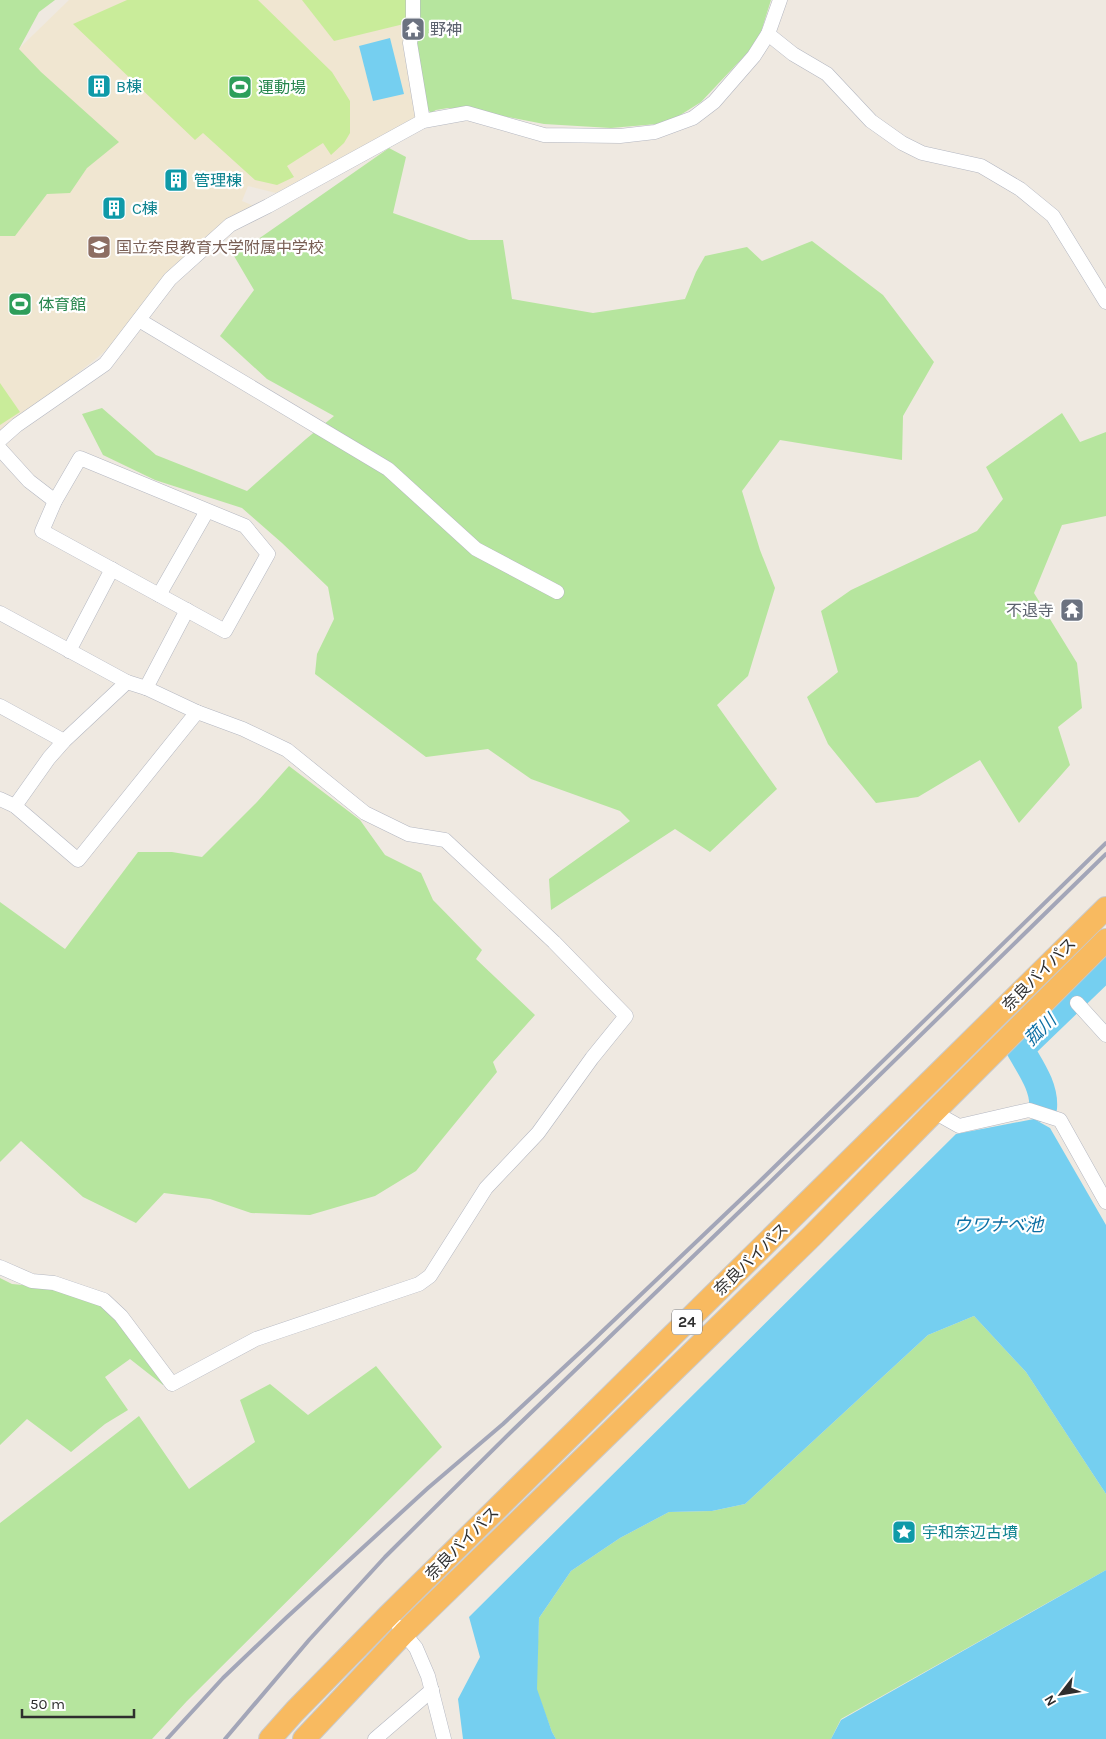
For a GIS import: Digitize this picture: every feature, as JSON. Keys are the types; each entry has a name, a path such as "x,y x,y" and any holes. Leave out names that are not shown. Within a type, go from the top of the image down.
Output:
{"highway":[{"name":"奈良バイパス","path":"270,1739 294,1711 389,1615 1106,908"},
{"name":"奈良バイパス","path":"304,1739 404,1633 812,1236 1106,940"}],"street":[{"path":"413,0 413,25 410,43 423,121"},
{"path":"0,440 17,424 105,364 170,279 230,225 423,121 467,112 544,135 620,136 656,132 693,118 714,102 754,56 768,34 780,0"},
{"path":"768,34 793,54 827,74 871,121 902,143 922,153 981,166 1026,195 1053,216 1106,302"},
{"path":"139,320 388,469 476,549 557,592"},
{"path":"0,449 28,481 55,501"},
{"path":"80,458 245,526 268,554 225,631 42,531 55,501 80,458"},
{"path":"159,595 207,511"},
{"path":"69,651 112,569"},
{"path":"146,688 188,610"},
{"path":"0,613 127,682 146,688 197,712 244,729 287,750 365,813 408,834 445,840 554,942 626,1016 592,1058 538,1133 486,1188 430,1276 419,1284 256,1338 172,1384 121,1316 104,1300 54,1283 32,1281 0,1266"},
{"path":"15,806 49,758 64,741 127,682"},
{"path":"0,706 64,741"},
{"path":"0,799 15,806 78,860 197,712"},
{"path":"1077,1003 1106,1035"},
{"path":"934,1112 959,1126 1029,1110 1060,1120 1106,1202"},
{"path":"389,1615 416,1648 432,1690 444,1739"},
{"path":"375,1739 432,1690"}],"shaded area":[{"name":"国立奈良教育大学附属中学校","path":"69,0 409,0 419,118 276,193 248,186 242,201 254,206 253,209 233,216 162,279 117,340 97,358 0,434 0,67"}],"green space":[{"path":"0,0 55,0 39,12 19,49 41,72 119,142 87,168 70,193 47,194 15,236 0,236"},
{"name":"運動場","path":"127,0 258,0 332,72 350,101 350,133 344,143 331,155 323,143 287,166 294,177 277,185 255,180 203,133 195,140 73,24"},
{"path":"302,0 409,0 408,23 334,41"},
{"path":"419,0 771,0 761,32 750,50 701,102 674,119 657,124 611,128 544,124 472,110 448,108 431,113 425,107 415,42"},
{"path":"389,148 406,157 393,213 469,240 503,240 512,299 593,313 685,299 705,256 747,247 762,261 812,241 883,295 934,362 903,416 902,460 780,440 742,491 760,550 775,588 748,676 717,705 777,789 710,852 675,829 551,910 549,879 630,821 620,811 531,779 488,749 426,757 315,674 317,654 334,619 328,587 242,508 155,480 103,455 82,414 102,408 156,455 247,491 334,416 267,379 220,336 254,290 234,256"},
{"path":"0,383 20,412 0,425"},
{"path":"1062,413 1080,442 1106,432 1106,516 1062,525 1034,593 1077,663 1082,708 1058,727 1070,765 1019,823 980,760 918,797 876,803 828,744 807,697 838,672 821,611 851,590 977,531 1003,499 986,467"},
{"path":"289,766 360,820 385,855 421,873 433,900 482,950 476,959 535,1015 493,1062 497,1072 416,1171 375,1196 310,1215 251,1213 210,1199 164,1193 136,1223 83,1197 21,1141 0,1162 0,902 65,949 138,852 172,852 202,857 257,802"},
{"path":"0,1278 12,1284 54,1288 105,1306 163,1381 163,1385 130,1359 105,1377 128,1410 105,1424 71,1452 27,1419 0,1445"},
{"path":"974,1316 1026,1372 1106,1494 1106,1570 841,1719 831,1739 556,1739 536,1689 539,1618 571,1571 620,1538 669,1512 712,1511 745,1504 928,1335"},
{"path":"376,1366 442,1447 187,1701 152,1739 0,1739 0,1523 139,1416 189,1489 255,1442 240,1400 270,1384 308,1415"}],"water":[{"path":"390,38 404,94 373,101 359,46"},
{"name":"ウワナベ池","path":"1034,1119 1050,1128 1106,1225 1106,1494 1026,1372 974,1316 928,1335 745,1504 712,1511 669,1512 620,1538 571,1571 539,1618 537,1689 556,1739 463,1739 458,1699 480,1657 469,1617 956,1134"},
{"path":"1106,1570 1106,1739 831,1739 841,1720"}],"waterway":[{"name":"菰川","path":"1043,1108 1042,1092 1020,1049 1106,966"}],"railway":[{"path":"167,1739 223,1678 286,1618 428,1488 503,1424 757,1184 1106,843"},
{"path":"225,1739 309,1640 385,1557 511,1432 1106,854"}],"place":[{"name":"野神","path":"413,29"},
{"name":"B棟","path":"99,86"},
{"name":"運動場","path":"240,87"},
{"name":"管理棟","path":"176,180"},
{"name":"C棟","path":"114,208"},
{"name":"国立奈良教育大学附属中学校","path":"99,247"},
{"name":"体育館","path":"20,304"},
{"name":"不退寺","path":"1072,610"},
{"name":"宇和奈辺古墳","path":"904,1532"}]}
